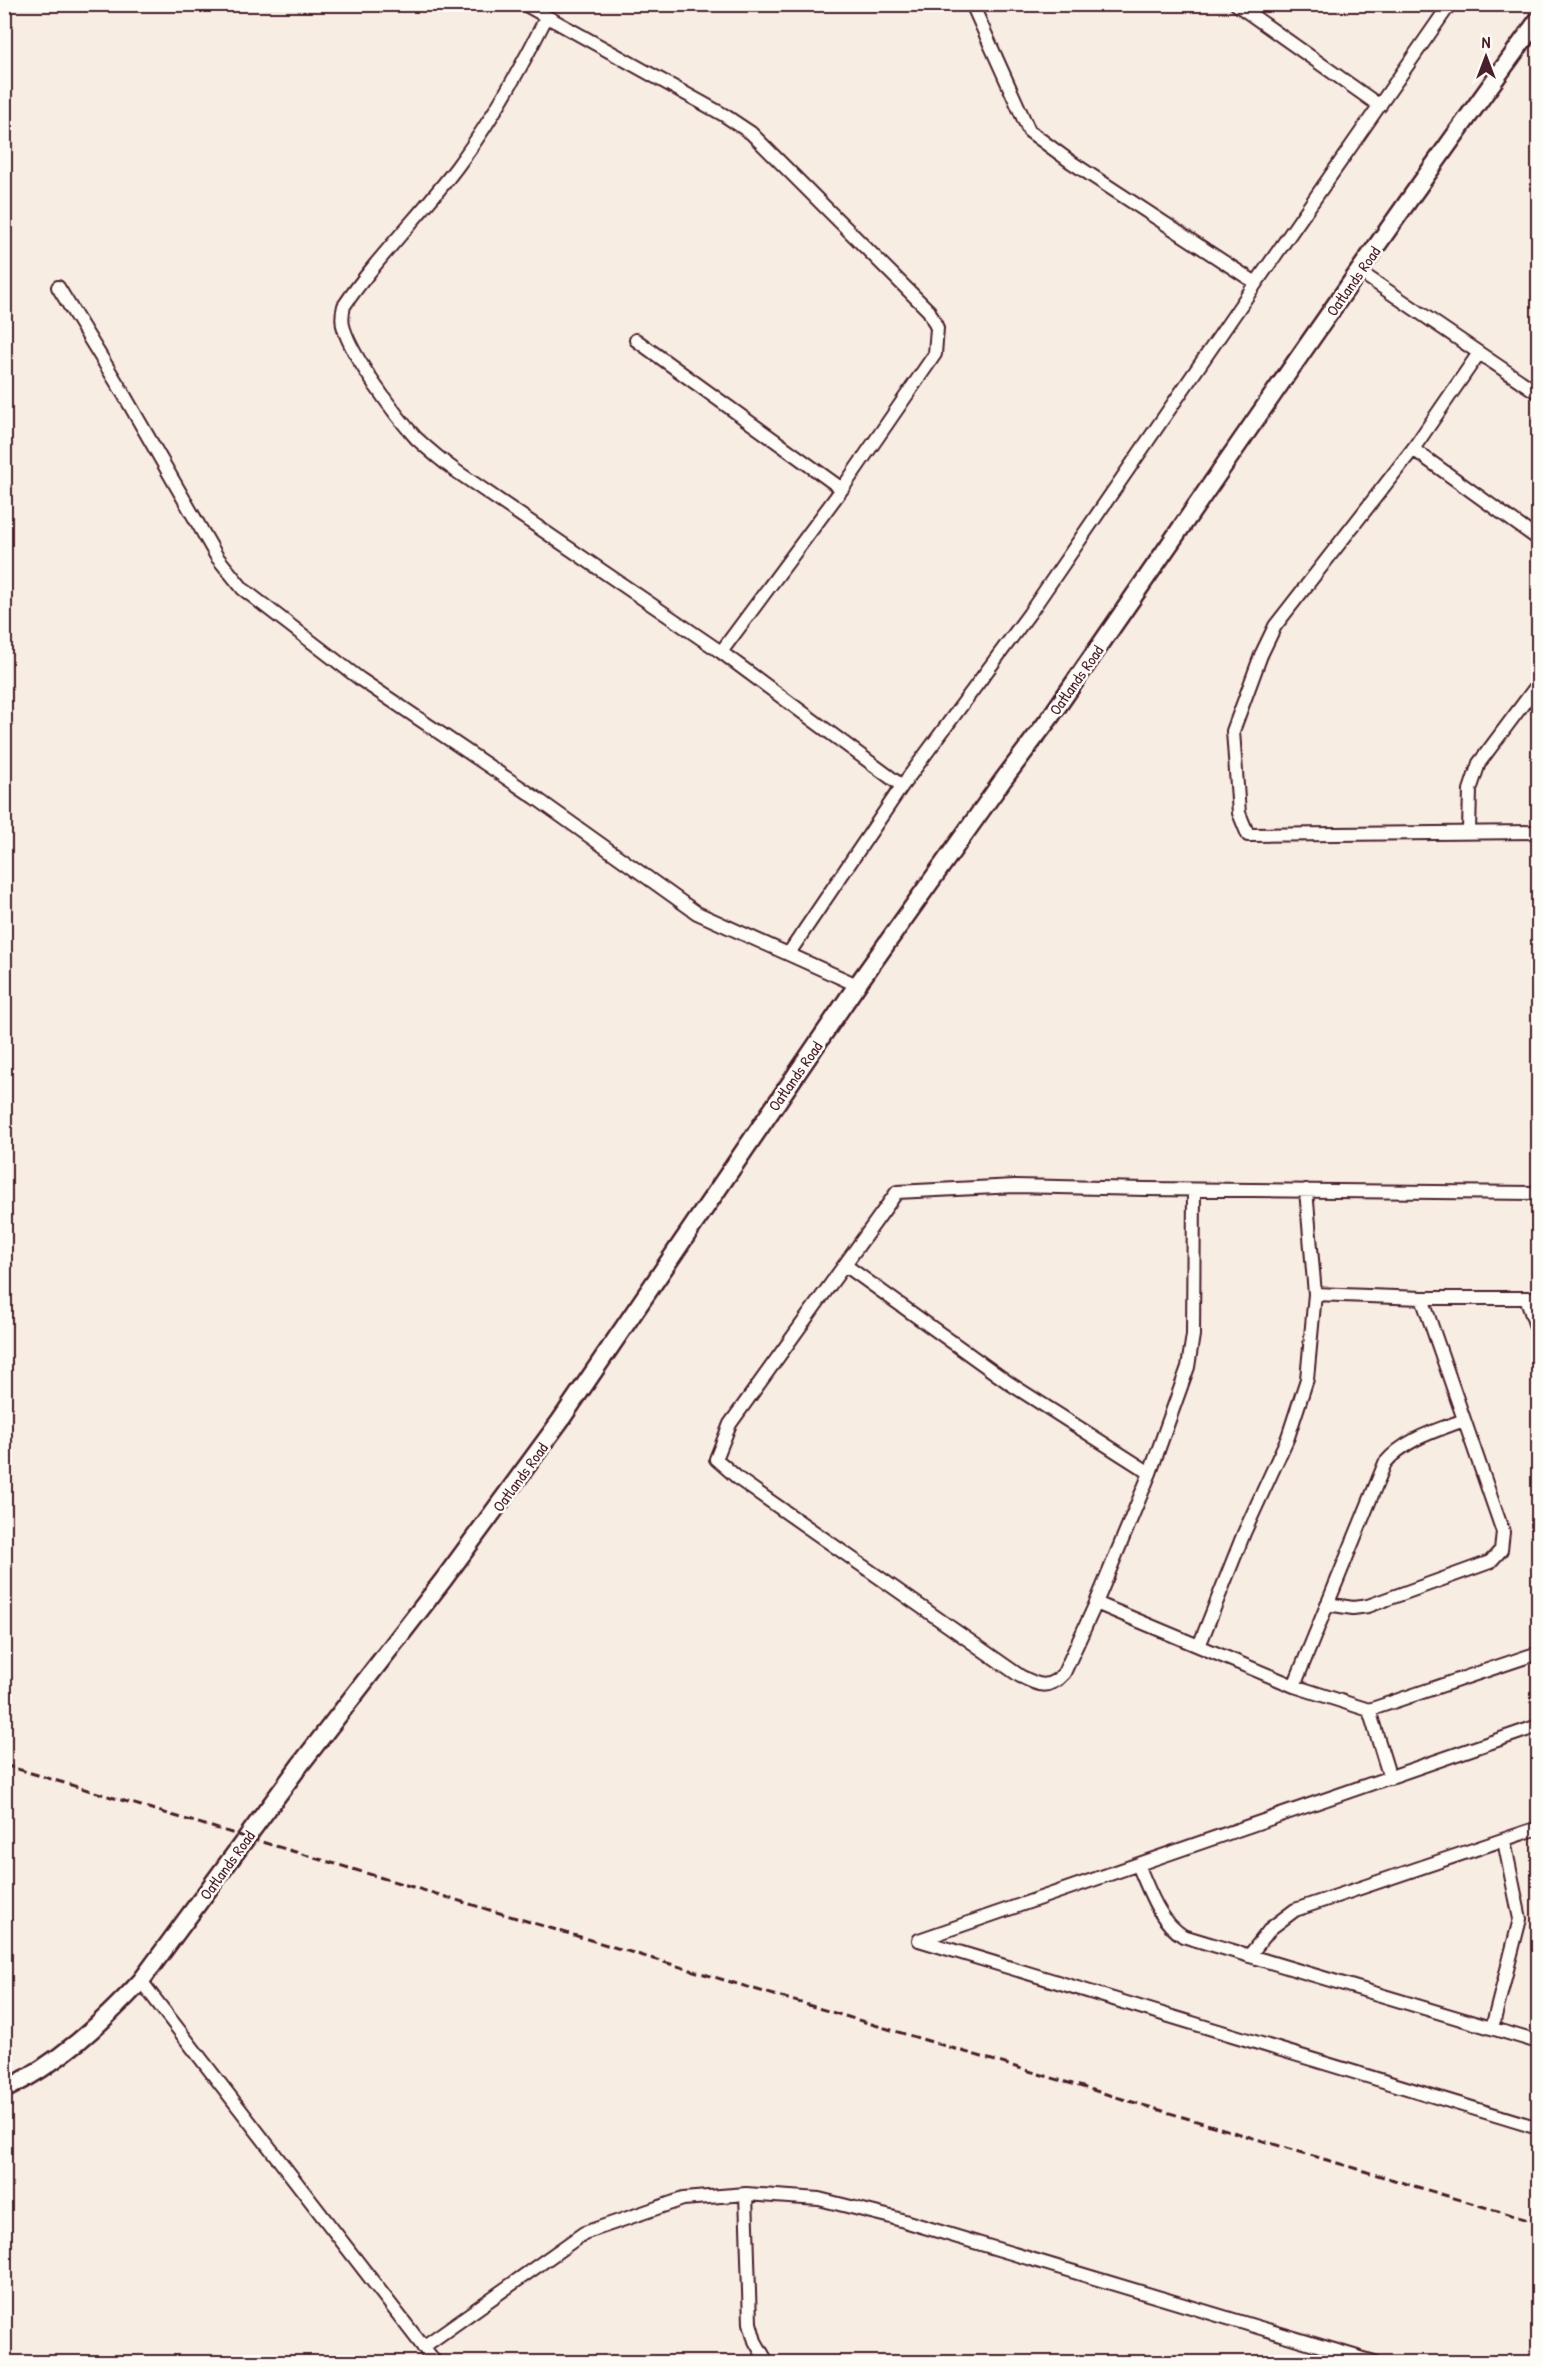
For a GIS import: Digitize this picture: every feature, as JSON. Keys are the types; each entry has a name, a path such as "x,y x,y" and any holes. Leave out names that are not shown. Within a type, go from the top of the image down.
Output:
{"street":[{"path":"524,4 724,115 751,133 930,312 937,328 935,354 842,489 721,652"},
{"path":"972,4 1029,131 1071,162 1256,283"},
{"path":"1236,4 1380,105"},
{"path":"789,953 902,786 1029,614 1450,4"},
{"path":"546,18 520,70 462,159 344,306 342,314 344,331 369,375 406,426 430,451 721,652 902,786"},
{"name":"Oatlands Road","path":"4,2090 46,2066 83,2038 141,1981 300,1765 444,1579 560,1421 857,985 1049,719 1418,185 1539,20"},
{"path":"1360,272 1539,393"},
{"path":"58,287 164,462 217,557 243,589 360,679 536,798 697,913 857,985"},
{"path":"636,340 842,489"},
{"path":"1479,353 1413,449 1275,626 1261,655 1233,731 1239,813 1248,835 1539,832"},
{"path":"1413,449 1539,539"},
{"path":"1469,831 1470,790 1479,763 1539,684"},
{"path":"1194,1190 1191,1351 1181,1392 1096,1603 1064,1673 1057,1681 1049,1685 1031,1682 1020,1676 740,1480 716,1459 730,1424 897,1192 1015,1186 1539,1193"},
{"path":"1199,1646 1244,1533 1283,1449 1307,1379 1315,1294 1306,1190"},
{"path":"845,1265 1009,1383 1150,1473"},
{"path":"1315,1294 1422,1298 1532,1298 1539,1332"},
{"path":"1327,1604 1353,1608 1382,1602 1490,1562 1501,1550 1504,1541 1500,1519 1422,1298"},
{"path":"1293,1686 1385,1463 1394,1452 1406,1444 1464,1420"},
{"path":"1096,1603 1293,1686 1370,1710 1539,1653"},
{"path":"1370,1710 1390,1778"},
{"path":"1539,1726 919,1940 1539,2128"},
{"path":"1249,1956 1271,1928 1295,1910 1539,1828"},
{"path":"1492,2028 1520,1919 1504,1841"},
{"path":"1138,1865 1160,1913 1172,1929 1183,1936 1539,2042"},
{"path":"141,1981 435,2362"},
{"path":"423,2347 584,2233 682,2199 746,2194 819,2199 891,2217 1374,2362"},
{"path":"746,2194 750,2323 755,2341 767,2362"}],"railway":[{"path":"4,1765 1538,2223"}]}
